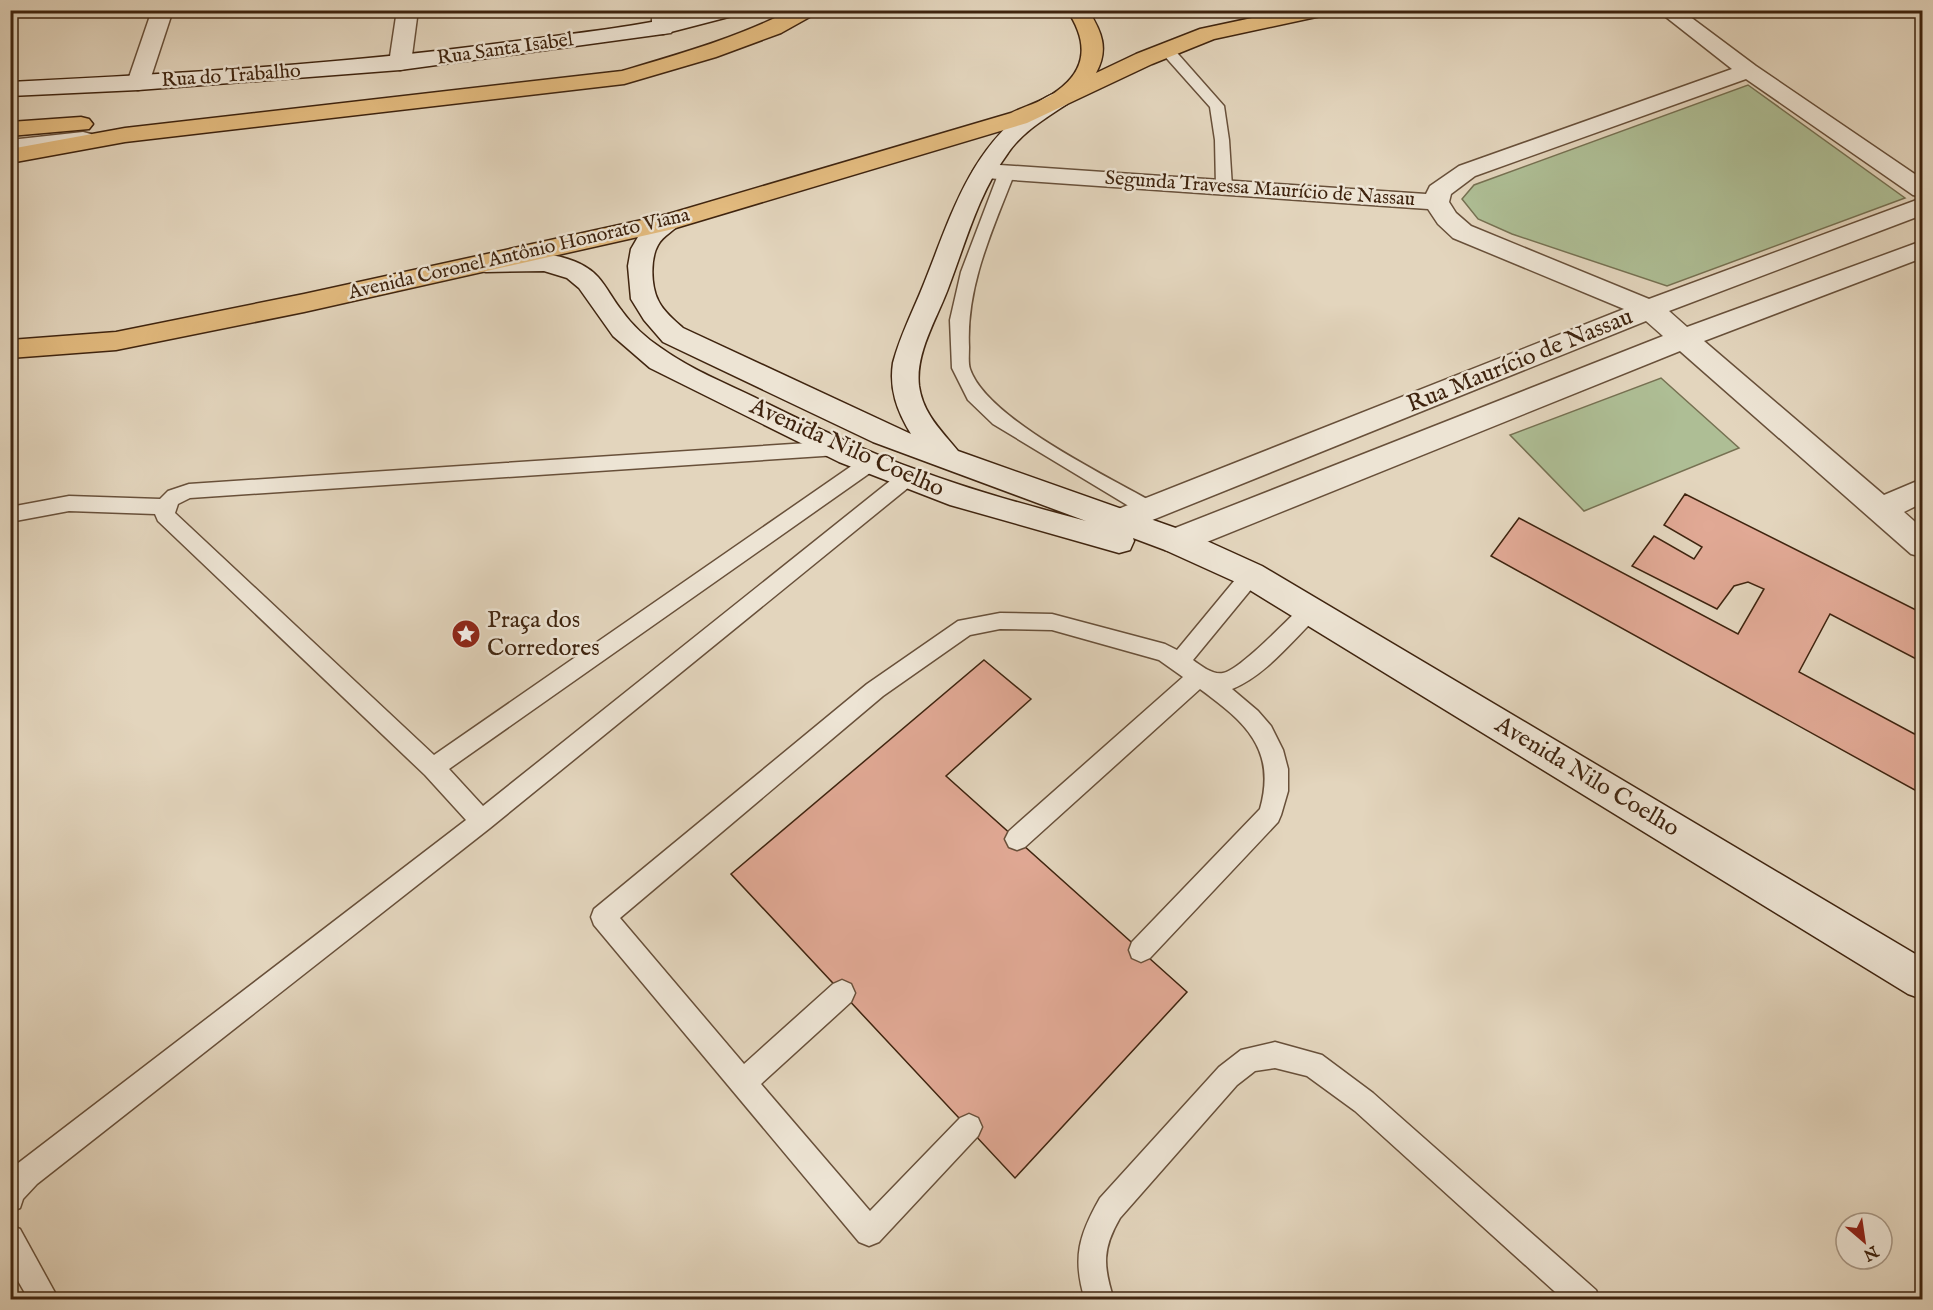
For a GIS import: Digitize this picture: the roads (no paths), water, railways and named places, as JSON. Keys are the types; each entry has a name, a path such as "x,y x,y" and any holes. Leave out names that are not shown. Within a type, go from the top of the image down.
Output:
{"highway":[{"path":"10,129 134,119 625,65 702,46 793,10"},
{"path":"10,156 125,135 624,77 708,52 773,28 808,10"},
{"path":"1062,98 1083,79 1095,54 1090,29 1077,10"},
{"name":"Avenida Coronel Antônio Honorato Viana","path":"10,349 116,341 484,264 669,222 1019,118 1166,49 1224,29 1321,10"}],"street":[{"name":"Rua do Trabalho","path":"163,10 138,83 400,63"},
{"name":"Rua Santa Isabel","path":"408,10 400,63 662,19 733,10"},
{"path":"1667,10 1748,71 1923,190"},
{"path":"1437,202 1439,191 1467,171 1748,71"},
{"path":"10,89 138,83"},
{"name":"Avenida Nilo Coelho","path":"952,462 920,427 909,407 904,381 909,354 951,247 996,171 1000,147 1021,126 1062,98"},
{"path":"10,147 125,135"},
{"name":"Segunda Travessa Maurício de Nassau","path":"996,171 1437,202 1441,212 1462,232 1649,309 1685,338"},
{"name":"Rua Maurício de Nassau","path":"1119,521 1649,309 1923,206"},
{"name":"Avenida Nilo Coelho","path":"669,222 649,238 641,254 640,270 644,298 673,335 883,435 952,462 1176,541 1251,575 1923,980"},
{"name":"Rua Maurício de Nassau","path":"1176,541 1685,338 1923,249"},
{"name":"Avenida Nilo Coelho","path":"484,264 526,261 556,265 577,272 591,287 615,321 651,356 677,371 870,463 907,478 1030,518 1251,575"},
{"path":"1685,338 1923,545"},
{"path":"1881,508 1923,490"}],"lane":[{"path":"1166,49 1217,106 1222,140 1224,187"},
{"path":"996,171 969,272 959,320 961,368 974,395 999,419 1059,458 1149,509"},
{"path":"482,821 433,768 165,516 164,507 169,499 189,491 838,448"},
{"path":"433,768 870,463"},
{"path":"10,1198 12,1191 27,1174 482,821 907,478"},
{"path":"10,515 50,504 88,501 164,507"},
{"path":"1179,662 1251,575"},
{"path":"1199,676 1222,683 1235,678 1310,611"},
{"path":"969,1127 869,1232 603,917 875,690 965,627 1000,621 1052,622 1165,653 1199,676 1255,720 1269,742 1277,766 1276,798 1270,815 1141,950"},
{"path":"1017,839 1199,676"},
{"path":"743,1083 842,993"},
{"path":"1100,1299 1090,1253 1096,1232 1110,1208 1228,1076 1250,1059 1275,1055 1313,1064 1364,1102 1586,1299"},
{"path":"10,1239 45,1299"}],"place":[{"name":"Praça dos Corredores","path":"466,634"}]}
